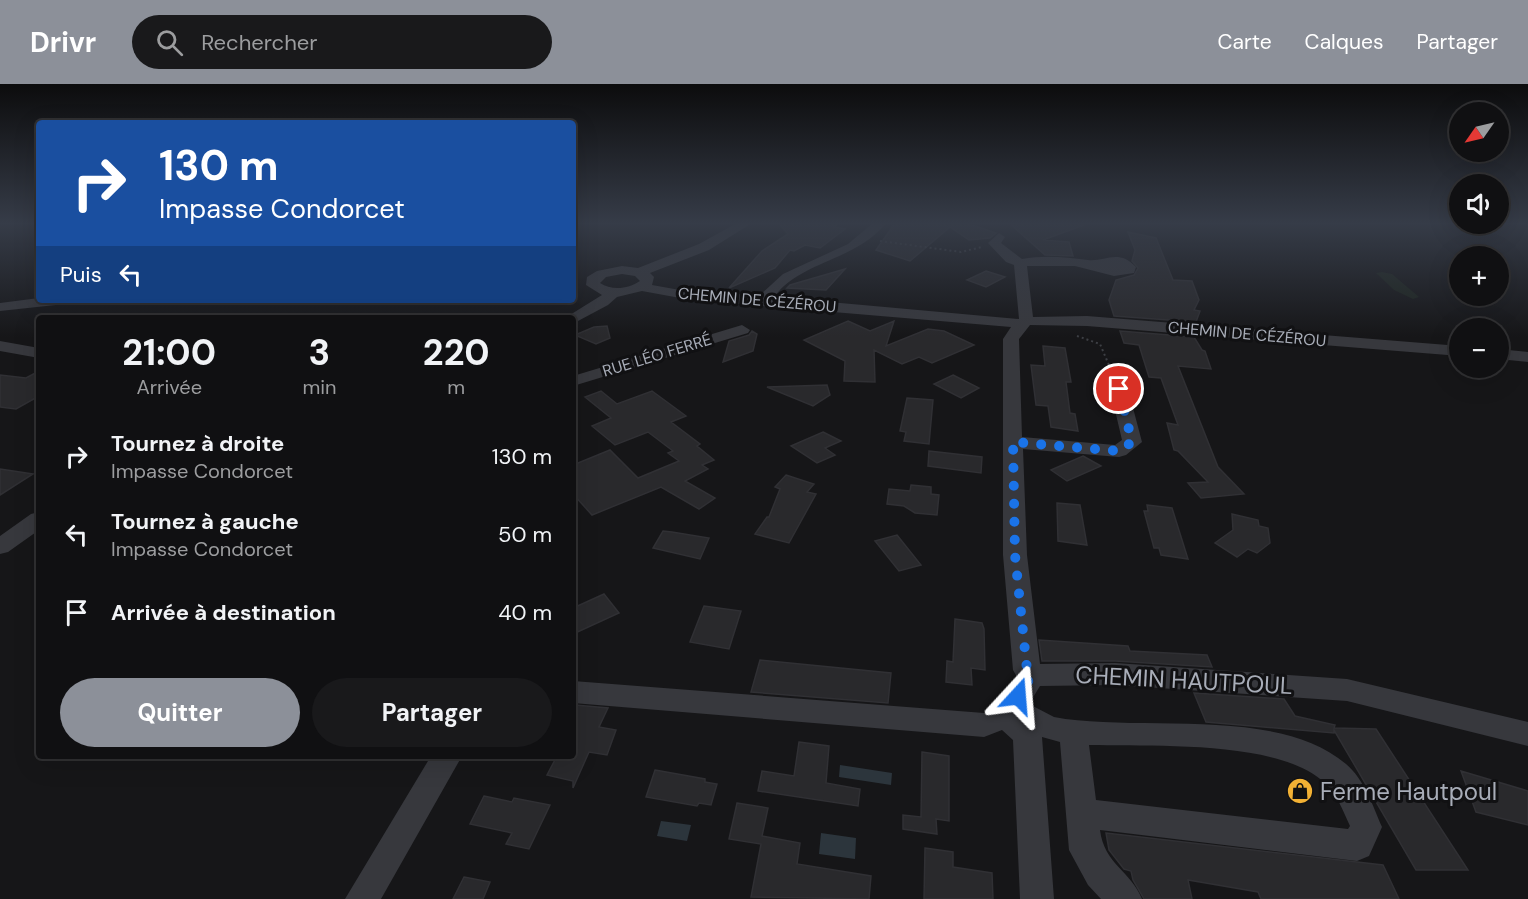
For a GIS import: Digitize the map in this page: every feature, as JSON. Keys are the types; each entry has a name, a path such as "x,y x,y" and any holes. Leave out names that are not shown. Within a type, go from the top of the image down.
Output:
{"street":[{"path":"576,316 603,302 614,292 677,261"},
{"path":"764,300 778,281 826,261"},
{"path":"1014,261 1020,263 1044,261"},
{"path":"1044,261 1094,265"},
{"path":"576,692 984,725 1010,712 1031,677 1027,670 1015,555 1011,339 1014,332 1024,322 1020,263"},
{"path":"592,283 598,275 610,271 640,280"},
{"name":"CHEMIN DE CÉZÉROU","path":"640,280 683,295 1024,322 1057,320 1449,350"},
{"path":"576,284 592,283 599,290 614,292"},
{"path":"0,307 37,303"},
{"name":"RUE LÉO FERRÉ","path":"576,380 742,330"},
{"path":"0,346 36,352"},
{"path":"1509,355 1528,357"},
{"path":"1013,442 1119,451 1132,442 1119,389"},
{"path":"0,547 36,521"},
{"name":"CHEMIN HAUTPOUL","path":"1031,677 1048,673 1115,674 1347,690 1528,734"},
{"path":"1010,712 1055,730 1268,742 1311,757 1335,773 1355,800 1366,828 1357,845 1081,813"},
{"path":"1010,712 1027,735 1037,899"},
{"path":"1073,730 1086,850 1100,873 1125,899"},
{"path":"362,899 445,759"}],"path":[{"path":"1057,320 1062,330 1100,344 1119,389"}],"shaded area":[{"path":"1376,273 1392,274 1419,297 1413,299 1394,290"},
{"path":"840,765 892,773 891,785 839,777"},
{"path":"661,821 691,825 687,841 657,836"},
{"path":"821,833 856,838 855,859 819,854"}],"building":[{"path":"753,261 781,261 775,268 729,288"},
{"path":"1132,261 1165,261 1173,280 1192,281 1199,300 1194,310 1200,311 1196,322 1114,316 1109,300 1116,280 1134,275 1138,268"},
{"path":"845,269 826,290 787,288 790,285"},
{"path":"986,271 1005,277 986,287 967,280"},
{"path":"848,321 870,331 894,321 886,346 928,329 944,331 974,345 932,363 919,357 902,364 874,350 875,382 844,381 845,361 804,340"},
{"path":"607,326 610,338 596,344 576,335 576,335 594,327"},
{"path":"752,331 757,334 753,351 723,362 729,341 749,335"},
{"path":"1120,331 1194,337 1205,351 1211,369 1178,366 1218,467 1244,494 1201,498 1188,483 1208,482 1178,451 1174,450 1167,423 1178,425 1161,378 1149,377 1139,345 1124,343"},
{"path":"1043,346 1065,348 1071,382 1066,382 1070,413 1075,414 1078,431 1051,427 1048,406 1036,405 1031,365 1045,366"},
{"path":"36,373 36,398 16,409 0,407 0,375 26,378"},
{"path":"953,375 979,388 961,398 934,384"},
{"path":"827,385 830,395 813,406 767,387"},
{"path":"601,391 617,404 652,391 686,416 671,422 700,444 697,446 714,460 702,465 708,469 685,481 715,498 699,509 661,487 592,515 576,497 576,464 610,450 638,478 679,461 668,453 673,451 648,432 615,445 592,426 611,418 585,397"},
{"path":"907,398 933,400 929,444 904,441 906,432 900,431"},
{"path":"823,432 841,441 825,448 835,455 817,463 791,446"},
{"path":"929,451 982,457 981,473 928,466"},
{"path":"1083,456 1101,466 1067,481 1051,470"},
{"path":"0,469 33,474 0,495"},
{"path":"786,475 814,484 807,492 816,494 789,543 755,534 769,517 780,489 775,487"},
{"path":"911,485 931,487 931,494 939,495 937,515 915,513 904,506 887,504 889,489 910,491"},
{"path":"1057,503 1080,505 1087,545 1058,541"},
{"path":"1147,505 1172,508 1188,559 1161,555 1159,548 1154,548 1144,511 1148,511"},
{"path":"1232,514 1258,520 1259,526 1268,528 1270,543 1257,553 1248,549 1237,557 1215,543 1233,530"},
{"path":"663,531 709,538 700,559 653,548"},
{"path":"897,535 921,565 899,571 875,541"},
{"path":"604,594 619,613 576,633 576,607"},
{"path":"704,606 741,611 729,649 690,642"},
{"path":"955,619 982,623 984,629 985,670 971,668 972,685 946,682 947,661 953,662"},
{"path":"1039,640 1128,646 1130,651 1207,655 1212,667 1115,661 1042,661"},
{"path":"760,660 891,673 888,703 751,692"},
{"path":"1194,693 1284,699 1295,716 1335,725 1334,728 1376,729 1468,870 1416,870 1334,730 1334,733 1206,722"},
{"path":"576,705 608,708 599,727 616,730 607,755 589,752 573,788 573,781 547,775 555,759 576,759"},
{"path":"799,742 829,746 826,783 860,789 858,806 758,791 762,771 794,776"},
{"path":"922,752 949,756 949,821 936,819 937,834 903,829 903,815 921,817"},
{"path":"655,770 705,779 705,782 717,784 711,805 699,803 697,806 646,797"},
{"path":"1461,771 1528,791 1528,825 1476,812"},
{"path":"484,796 512,802 514,798 550,805 529,849 506,844 512,833 470,824"},
{"path":"737,803 768,808 762,836 800,843 797,864 871,876 869,899 751,897 761,844 729,839"},
{"path":"1106,833 1383,865 1399,899 1261,899 1258,892 1188,880 1192,899 1144,899 1133,880 1131,871 1124,869 1109,850"},
{"path":"925,848 953,852 953,867 992,873 993,899 924,899"},
{"path":"464,877 490,882 483,899 453,899"}],"place":[{"name":"Ferme Hautpoul","path":"1300,791"}],"route":[{"path":"1018,696 1031,677 1027,670 1015,555 1013,442 1119,451 1132,442 1119,389"}]}
